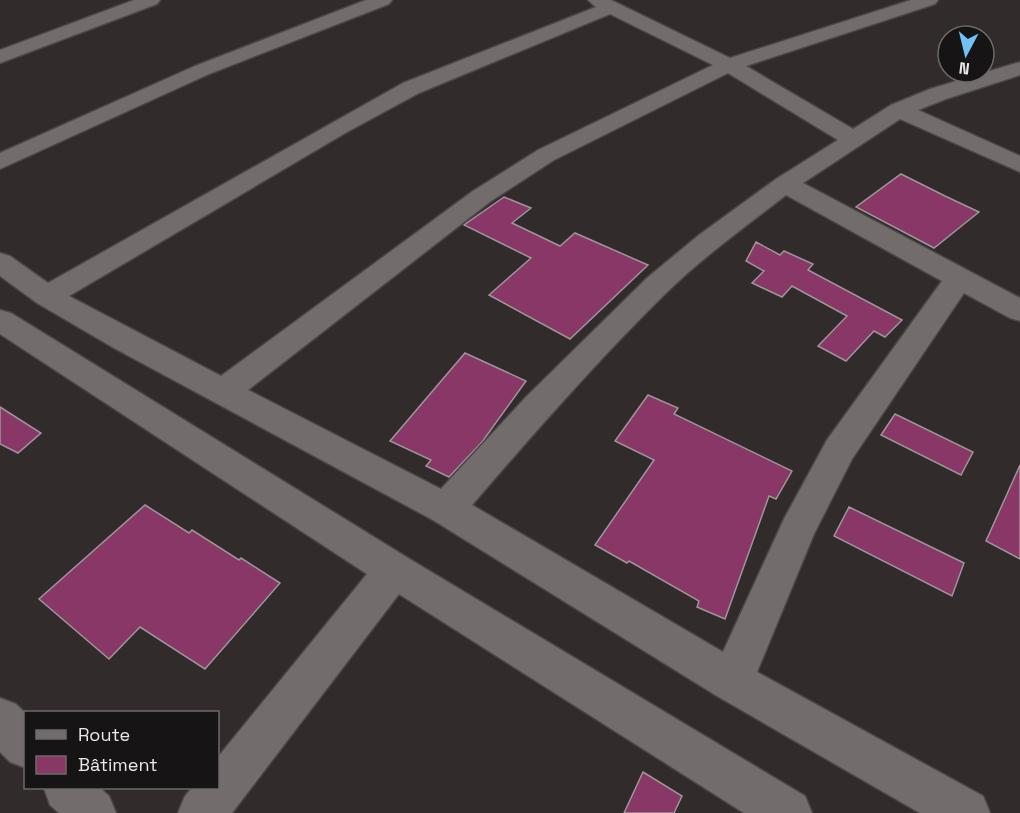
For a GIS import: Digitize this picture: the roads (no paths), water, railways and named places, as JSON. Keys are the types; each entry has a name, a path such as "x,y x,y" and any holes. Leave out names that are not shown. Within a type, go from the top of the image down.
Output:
{"street":[{"path":"0,57 151,0"},
{"path":"0,162 202,70 383,0"},
{"path":"223,391 482,196 537,161 609,122 729,65 929,0"},
{"path":"47,296 339,127 411,88 604,3 729,65 853,138"},
{"path":"447,509 538,406 657,285 709,241 785,184 898,110 938,94 1020,69"},
{"path":"898,110 1020,165"},
{"path":"785,184 1020,311"},
{"path":"0,261 47,296 125,340 447,509 732,681 966,813"},
{"path":"732,681 797,531 839,450 959,278"},
{"path":"0,320 394,570 788,813"},
{"path":"202,813 394,570"},
{"path":"0,720 24,744"},
{"path":"68,789 92,813"}]}
